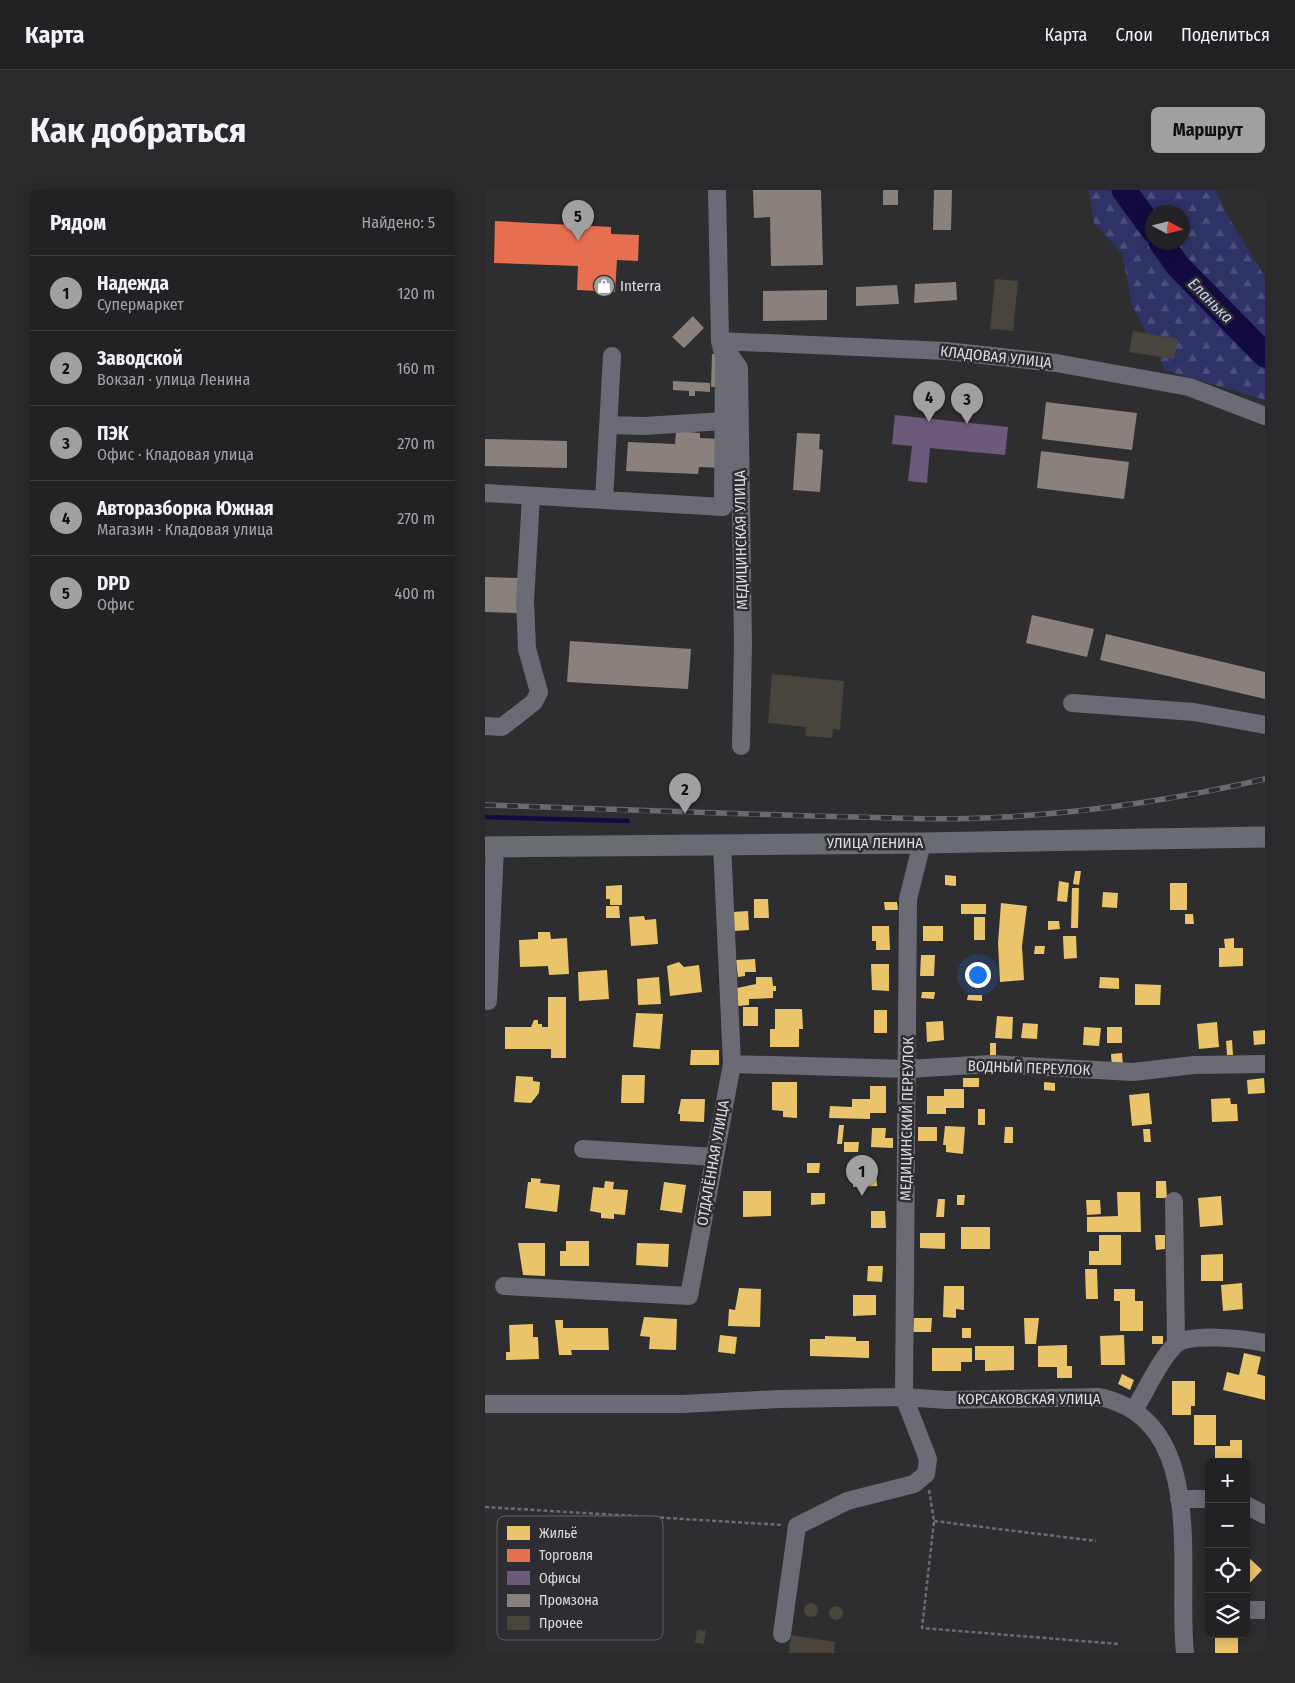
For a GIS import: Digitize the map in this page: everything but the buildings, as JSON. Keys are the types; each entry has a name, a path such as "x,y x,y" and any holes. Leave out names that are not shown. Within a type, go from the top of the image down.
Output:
{"main road":[{"name":"УЛИЦА ЛЕНИНА","path":"490,847 922,843 1265,836"}],"street":[{"path":"485,493 723,507 724,357 720,341 717,190"},
{"name":"КЛАДОВАЯ УЛИЦА","path":"720,341 946,351 1056,364 1189,387 1265,416"},
{"name":"МЕДИЦИНСКАЯ УЛИЦА","path":"720,341 739,368 743,643 741,746"},
{"path":"604,500 612,356"},
{"path":"608,425 644,426 724,422"},
{"path":"485,726 502,727 534,702 539,692 527,648 525,601 531,496"},
{"path":"1072,703 1194,712 1265,725"},
{"name":"МЕДИЦИНСКИЙ ПЕРЕУЛОК","path":"904,1397 908,1069 907,899 922,843"},
{"name":"ОТДАЛЁННАЯ УЛИЦА","path":"504,1286 689,1296 732,1064 722,844"},
{"path":"488,1001 490,847"},
{"name":"ВОДНЫЙ ПЕРЕУЛОК","path":"732,1064 908,1069 991,1064 1133,1072 1194,1065 1265,1064"},
{"path":"583,1149 715,1157"},
{"path":"1135,1410 1176,1343 1174,1201"},
{"path":"1176,1343 1190,1338 1249,1339 1265,1343"},
{"path":"782,1634 797,1526 847,1502 914,1484 926,1474 928,1459 904,1397"},
{"name":"КОРСАКОВСКАЯ УЛИЦА","path":"485,1404 683,1404 780,1399 904,1397 947,1400 1099,1397 1116,1400 1135,1410 1148,1422 1163,1440 1173,1462 1179,1500 1185,1653"},
{"path":"1179,1500 1205,1499"},
{"path":"1250,1507 1265,1515"},
{"path":"1250,1610 1265,1610"}],"path":[{"path":"926,1474 934,1521 922,1628 1119,1644"},
{"path":"485,1507 633,1516"},
{"path":"663,1518 797,1526"},
{"path":"934,1521 1096,1541"}],"green space":[{"path":"1089,190 1216,190 1226,213 1265,277 1265,400 1165,370 1132,305 1122,253 1094,223"}],"waterway":[{"name":"Еланька","path":"1124,190 1145,219"},
{"name":"Еланька","path":"1167,250 1178,266 1265,355"},
{"path":"485,817 628,821"}],"railway":[{"path":"485,805 812,816 932,819 980,818 1037,815 1136,804 1265,779"}],"place":[{"name":"DPD","path":"578,241"},
{"name":"Interra","path":"604,286"},
{"name":"Авторазборка Южная","path":"929,422"},
{"name":"ПЭК","path":"967,424"},
{"name":"Заводской","path":"685,814"},
{"name":"Надежда","path":"862,1196"}]}
